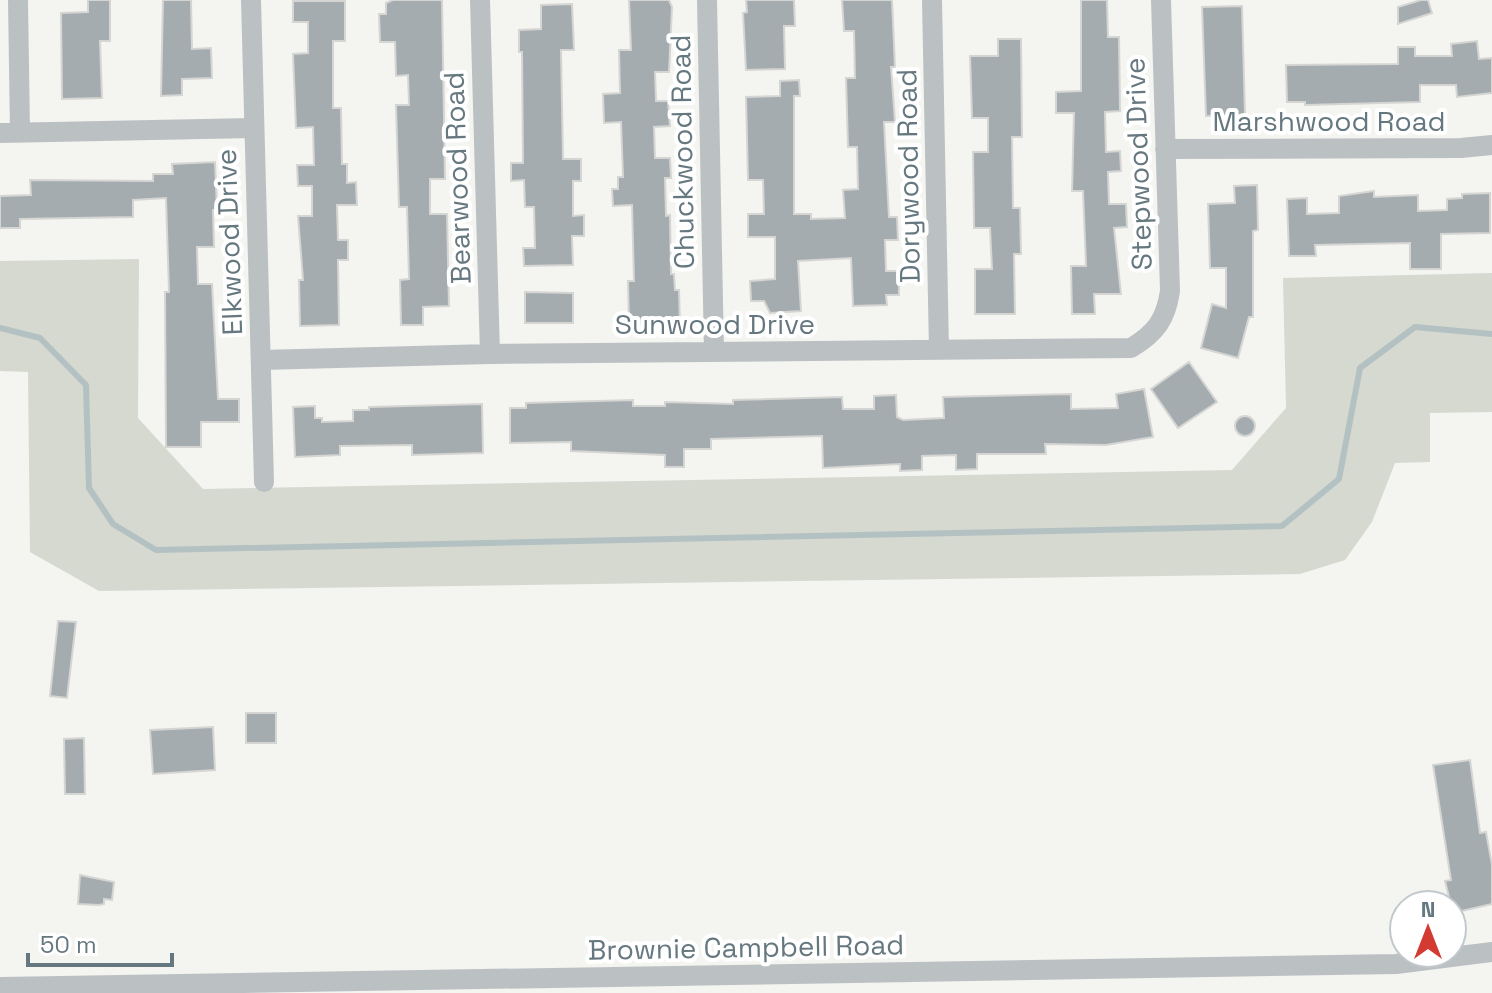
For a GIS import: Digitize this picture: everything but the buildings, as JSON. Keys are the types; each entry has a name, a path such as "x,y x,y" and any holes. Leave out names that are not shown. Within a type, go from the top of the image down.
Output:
{"street":[{"path":"18,0 10,132 254,128"},
{"name":"Elkwood Drive","path":"251,0 264,482"},
{"name":"Bearwood Road","path":"480,0 490,354"},
{"name":"Chuckwood Road","path":"707,0 714,352"},
{"name":"Dorywood Road","path":"932,0 939,350"},
{"name":"Stepwood Drive","path":"1161,0 1170,291 1161,324"},
{"name":"Marshwood Road","path":"1165,149 1461,148 1492,145"},
{"name":"Sunwood Drive","path":"261,360 490,354 1131,348 1150,337 1161,324"},
{"name":"Brownie Campbell Road","path":"0,987 1380,964 1492,952"}],"shaded area":[{"path":"139,259 138,418 203,489 1232,470 1286,408 1283,278 1492,273 1492,412 1430,413 1430,462 1395,463 1372,522 1345,560 1300,574 99,591 30,552 28,372 0,371 0,261"}],"waterway":[{"path":"0,328 40,338 86,385 89,488 113,524 156,550 1282,526 1339,479 1360,368 1415,327 1492,334"}]}
